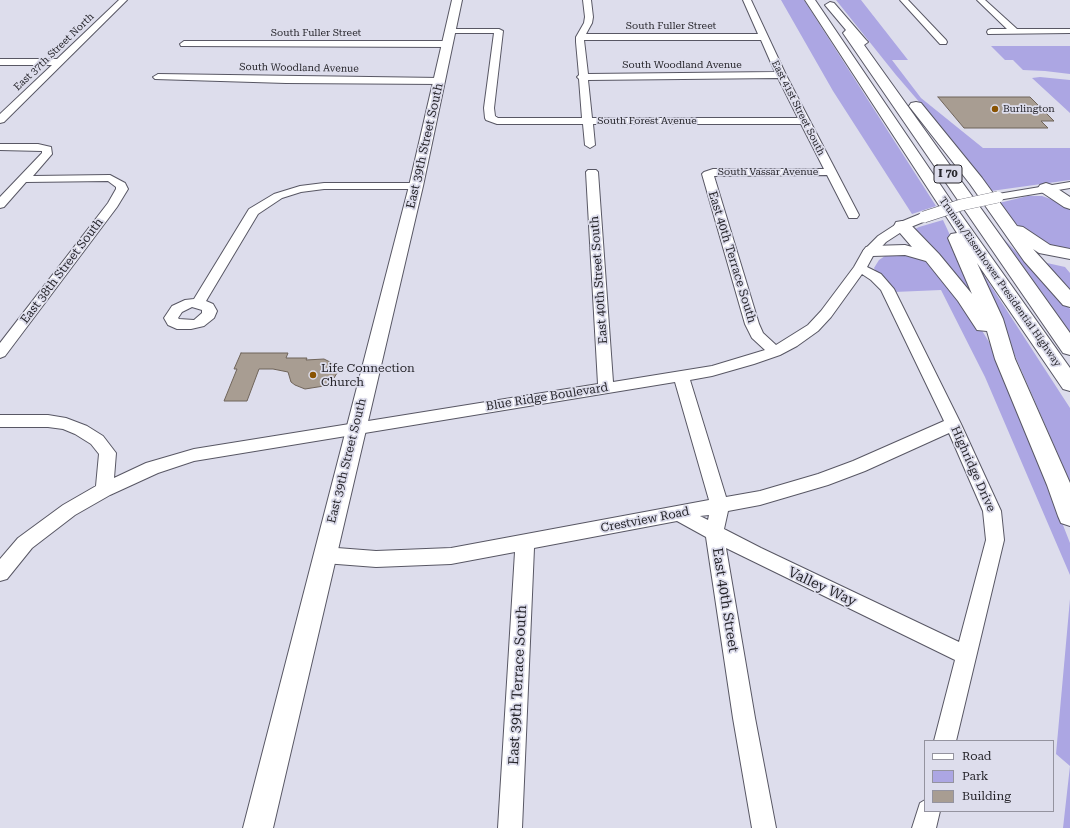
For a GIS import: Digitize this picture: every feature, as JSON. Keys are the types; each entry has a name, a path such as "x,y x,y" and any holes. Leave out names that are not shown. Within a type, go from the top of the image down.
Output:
{"highway":[{"name":"Truman/Eisenhower Presidential Highway","path":"810,0 943,201 1070,384"},
{"name":"Truman/Eisenhower Presidential Highway","path":"828,2 1070,348"},
{"path":"828,2 998,203 1021,234 1045,249 1070,254"},
{"path":"1046,188 1070,204"},
{"path":"943,201 962,250 993,319 1005,359 1064,492 1070,516"},
{"path":"998,203 999,216 1030,257 1070,302"},
{"path":"902,226 933,258 966,298 1005,359"},
{"path":"872,250 905,250 933,258"}],"main road":[{"name":"East 39th Street South","path":"258,828 416,186 457,0"}],"street":[{"name":"East 37th Street North","path":"0,120 123,0"},
{"path":"587,0 590,17 580,37 582,77 590,145"},
{"name":"East 41st Street South","path":"747,0 758,22 762,37 853,215"},
{"path":"904,0 943,42"},
{"path":"981,0 1014,31"},
{"name":"South Fuller Street","path":"184,44 449,38 498,31 489,108 490,118"},
{"path":"992,32 1070,31"},
{"name":"South Fuller Street","path":"580,37 762,37"},
{"path":"0,62 58,62"},
{"name":"South Woodland Avenue","path":"582,77 781,75"},
{"name":"South Woodland Avenue","path":"158,77 440,81"},
{"name":"South Forest Avenue","path":"490,118 505,121 804,121"},
{"path":"0,147 38,146 47,149 47,154 0,204"},
{"name":"East 40th Street South","path":"592,172 606,388"},
{"name":"South Vassar Avenue","path":"708,178 708,174 714,172 830,172"},
{"name":"East 38th Street South","path":"0,353 122,190 121,185 110,178 25,179"},
{"name":"East 40th Terrace South","path":"708,178 752,324 757,335 775,352"},
{"name":"Blue Ridge Boulevard","path":"2,568 25,543 69,510 104,490 152,468 194,455 712,370 749,361 775,352 792,343 813,328 826,314 872,250 882,239 902,226 924,217 961,206 998,203 1046,188 1070,185"},
{"path":"198,303 253,212 266,203 300,189 324,186 416,186"},
{"name":"Highridge Drive","path":"860,268 876,277 887,289 953,424 992,511 995,540 945,740"},
{"name":"East 40th Street","path":"682,375 720,506 714,532 744,718 764,828"},
{"path":"0,421 48,421 66,424 81,430 97,440 108,453 104,490"},
{"name":"Crestview Road","path":"324,555 376,559 451,556 760,498 822,480 859,466 953,424"},
{"name":"Valley Way","path":"680,514 754,554 966,655"},
{"name":"East 39th Terrace South","path":"510,828 526,542"},
{"path":"924,828 928,812"}],"green space":[{"path":"781,0 804,0 936,206 912,214 833,91"},
{"path":"836,0 861,0 908,60 892,60 921,98 983,148 1070,148 1070,180 991,191 952,140 896,75"},
{"path":"991,46 1070,46 1070,74 1023,70 1013,60 1005,60"},
{"path":"1040,77 1070,80 1070,113 1032,78"},
{"path":"1028,196 1042,196 1059,202 1070,209 1070,251 1044,244 1032,237 1014,222 999,203"},
{"path":"943,220 979,298 994,335 915,232 915,229 919,227"},
{"path":"1003,238 1070,309 1070,332"},
{"path":"902,254 921,258 929,263 973,316 989,342 1003,371 1070,543 1070,575 985,377 941,290 894,292 876,272 874,268 879,260 885,256"},
{"path":"1034,256 1047,263 1065,267 1070,273 1070,294"},
{"path":"978,266 1070,408 1070,482 995,310"},
{"path":"1070,599 1070,766 1056,754"},
{"path":"1070,766 1070,828 1063,828"}],"building":[{"name":"Burlington","path":"938,97 1030,97 1054,121 1041,121 1048,128 964,128"},
{"name":"Life Connection Church","path":"241,353 288,353 286,358 307,358 306,360 324,359 334,364 337,368 337,373 334,378 324,386 305,389 291,382 288,372 273,369 259,369 247,401 224,401 237,369 234,369"}],"place":[{"name":"Burlington","path":"995,109"},
{"name":"Life Connection Church","path":"313,375"}]}
